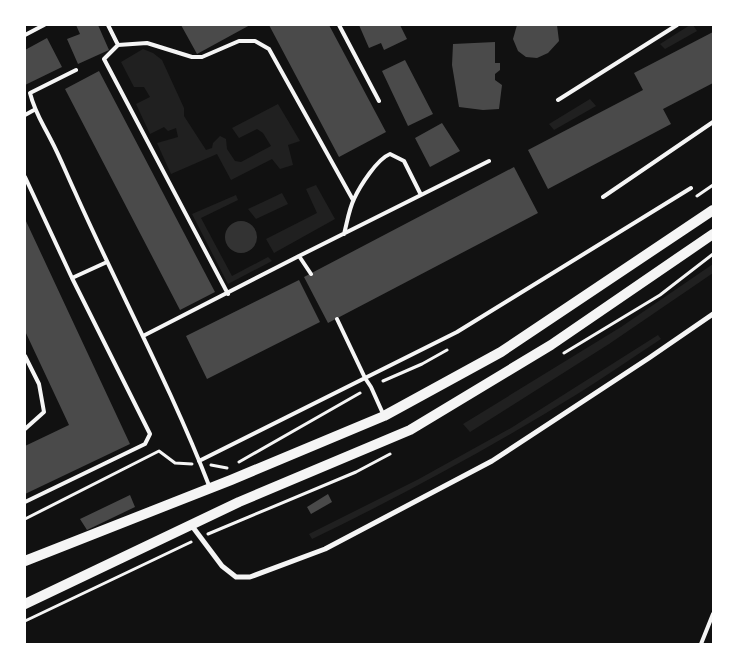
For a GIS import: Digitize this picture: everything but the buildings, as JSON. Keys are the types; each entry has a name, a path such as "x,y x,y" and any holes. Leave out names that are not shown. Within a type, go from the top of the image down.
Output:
{"main road":[{"path":"25,561 210,488 384,416 501,352 713,210"},
{"path":"25,604 239,502 410,430 551,346 713,234"}],"street":[{"path":"192,526 222,566 236,577 250,577 325,549 492,461 650,358 713,314"}],"lane":[{"path":"25,35 44,25"},
{"path":"108,25 118,45"},
{"path":"339,25 379,101"},
{"path":"558,100 677,25"},
{"path":"228,294 104,59 118,45 147,43 192,57 202,57 239,41 255,41 269,49 353,200"},
{"path":"76,70 30,92 34,110 52,142 143,336 210,488"},
{"path":"25,115 34,110"},
{"path":"603,197 713,122"},
{"path":"344,234 353,200 384,156 390,154 404,161 421,195"},
{"path":"143,336 489,161"},
{"path":"25,177 72,278 150,434 145,444 25,502"},
{"path":"199,461 457,332 691,188"},
{"path":"299,256 311,274"},
{"path":"72,278 107,262"},
{"path":"337,319 384,416"},
{"path":"25,356 39,384 44,412 25,429"},
{"path":"701,644 713,614"}],"shaded area":[{"path":"693,25 697,31 665,49 660,44"},
{"path":"143,49 153,53 162,60 184,108 184,116 206,150 212,148 213,143 220,136 226,139 227,149 235,161 241,162 271,146 263,133 257,129 239,138 232,128 278,104 300,141 288,145 293,165 280,169 272,159 231,180 217,154 171,174 157,143 178,137 176,128 168,131 164,127 150,134 136,104 150,97 144,87 134,87 121,62"},
{"path":"590,99 596,106 554,130 549,124"},
{"path":"316,185 335,219 274,253 266,239 317,213 306,189"},
{"path":"282,193 288,204 256,219 248,209"},
{"path":"236,195 238,200 201,218 232,276 268,257 272,261 228,284 192,214"},
{"path":"241,221 247,222 252,226 256,231 256,243 252,248 247,252 241,253 235,252 230,248 226,243 225,237 226,231 230,226 235,222"},
{"path":"713,264 713,273 609,344 470,432 463,424 621,327"},
{"path":"658,335 661,339 599,380 480,451 414,488 312,539 309,534 417,480 511,428"}]}
